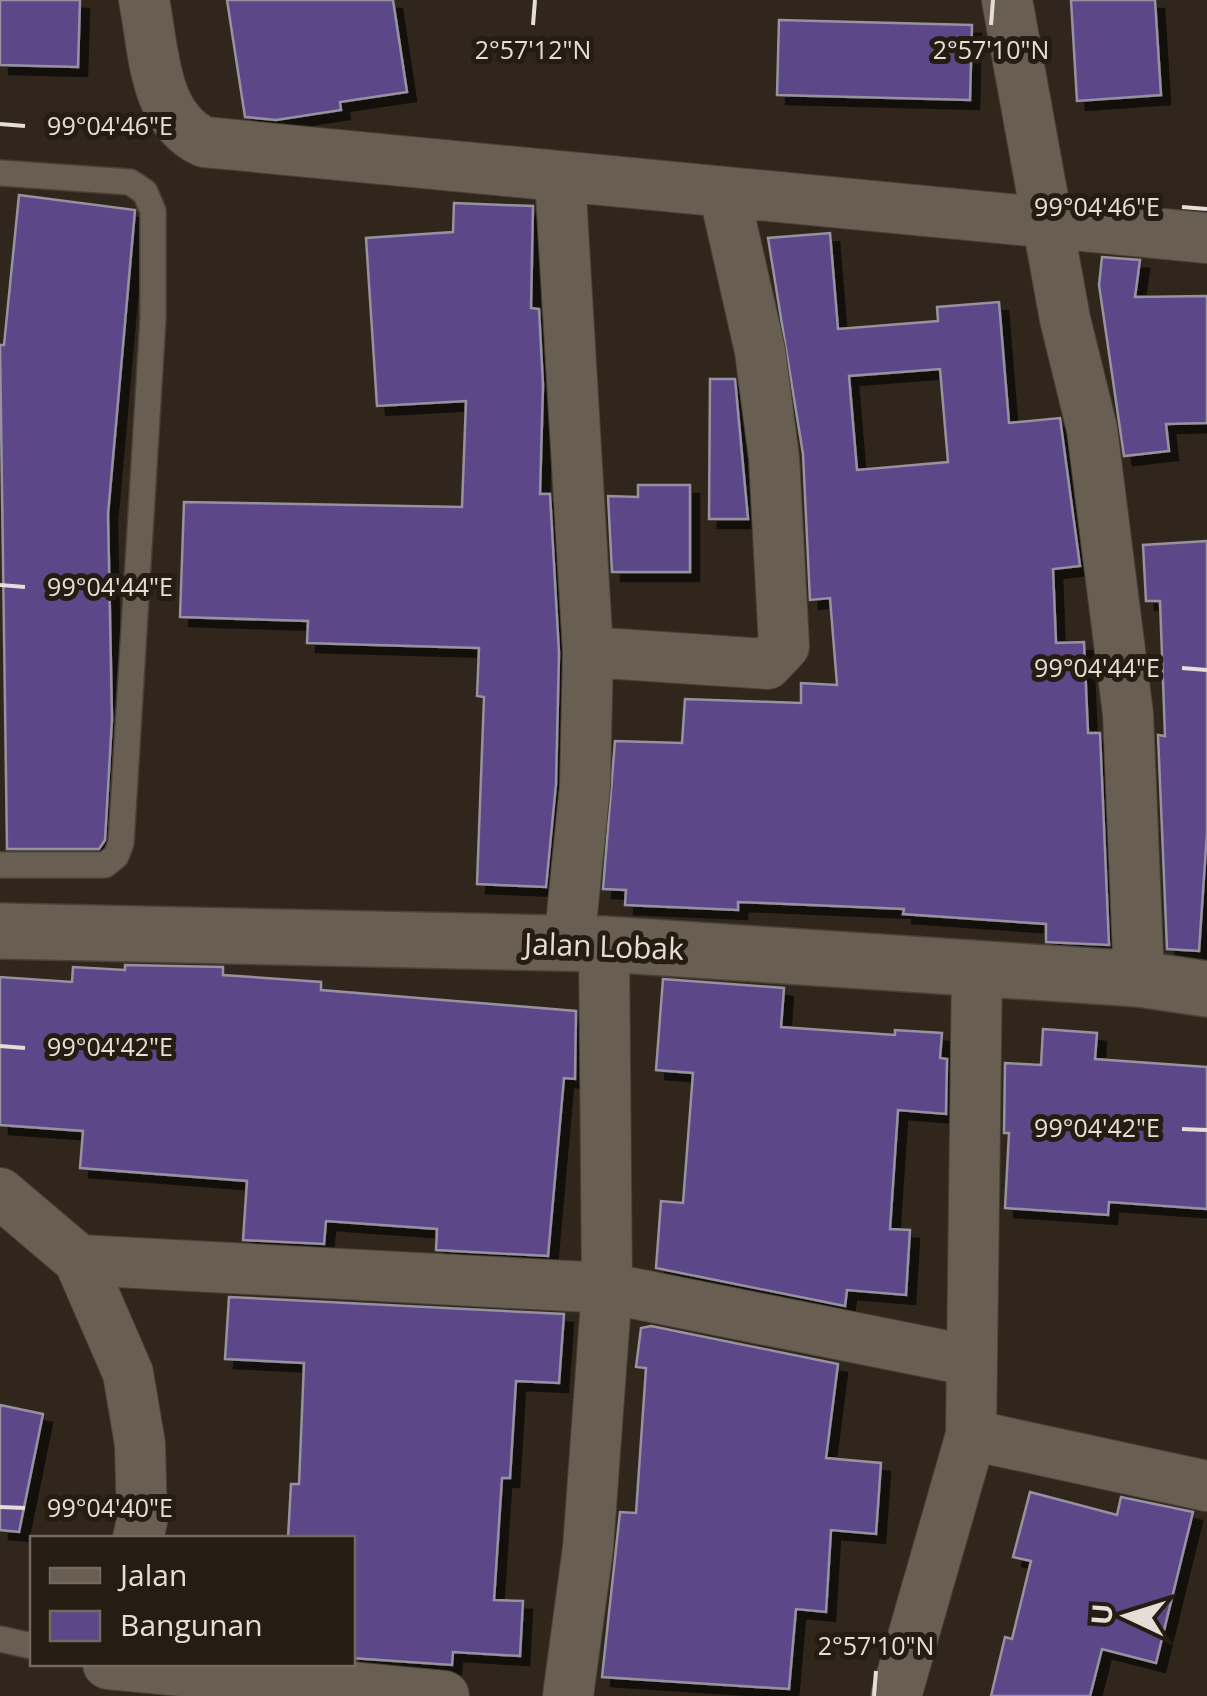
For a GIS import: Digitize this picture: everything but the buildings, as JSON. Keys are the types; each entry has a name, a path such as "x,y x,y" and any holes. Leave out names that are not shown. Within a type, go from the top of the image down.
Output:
{"street":[{"path":"144,0 166,104 185,133 204,142 1207,238"},
{"path":"1008,0 1064,319 1092,429 1128,714 1139,979"},
{"path":"560,177 588,652 586,944 608,1288 588,1548 568,1696"},
{"path":"588,652 766,664 784,646 774,458 760,351 724,192"},
{"name":"Jalan Lobak","path":"0,930 586,944 1139,979 1207,989"},
{"path":"896,1696 971,1435 977,968"},
{"path":"0,1193 79,1260 128,1373 140,1444 142,1522 138,1536"},
{"path":"79,1260 608,1288 972,1361"},
{"path":"971,1435 1207,1486"},
{"path":"93,1696 105,1666"},
{"path":"127,1666 444,1696"}],"lane":[{"path":"0,173 130,182 144,192 153,211 153,318 121,843 116,856 105,864 0,865"},
{"path":"0,1639 30,1646"}]}
